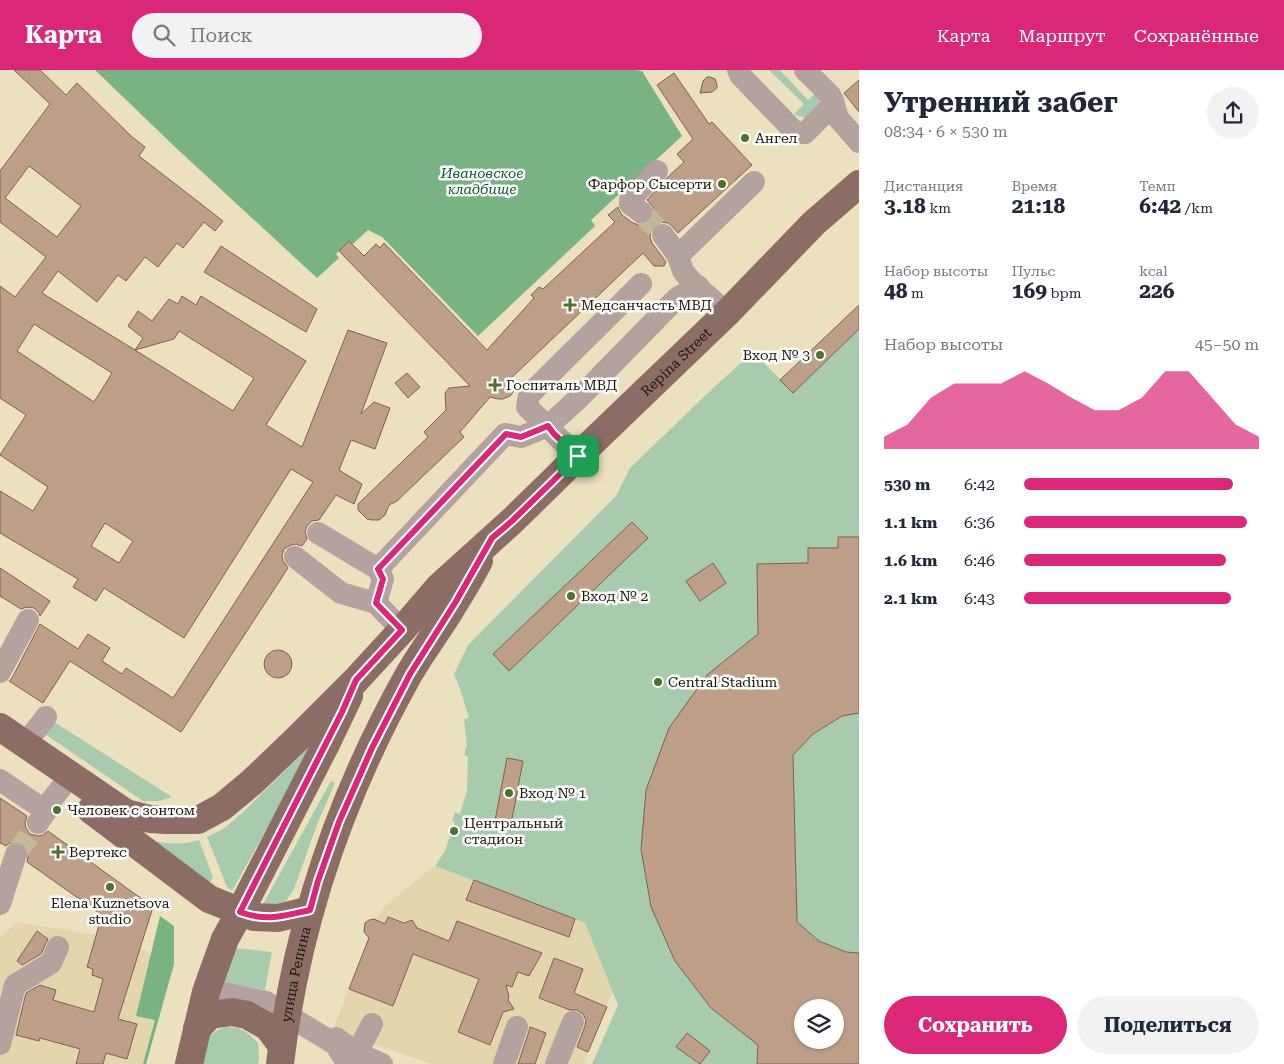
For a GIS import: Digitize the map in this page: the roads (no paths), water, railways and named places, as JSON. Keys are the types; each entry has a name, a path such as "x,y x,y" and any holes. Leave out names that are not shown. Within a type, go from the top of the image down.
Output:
{"main road":[{"name":"Repina Street","path":"578,456 727,313 814,223 859,184"},
{"name":"улица Репина","path":"72,786 126,813 157,819 198,820 222,807 252,782 356,680 439,587 512,521 578,456"},
{"name":"улица Репина","path":"281,1055 296,965 318,881 339,822 372,748 410,674 455,603 492,538"},
{"name":"улица Репина","path":"189,1064 206,992 225,939 331,734 356,680"},
{"path":"0,727 13,745 72,786 209,899 254,917 278,918 310,910"},
{"path":"197,1029 210,1015 232,1012 247,1015 268,1027 281,1055"}],"street":[{"path":"738,70 740,75 798,133 805,133 831,107 833,101"},
{"path":"813,72 830,95 838,118 859,142"},
{"path":"641,212 630,204 630,200 656,171"},
{"path":"678,256 754,182"},
{"path":"663,235 678,256 683,271 692,282 727,313"},
{"path":"578,456 527,407 529,394 641,284"},
{"path":"378,569 506,434 521,437 548,426 677,298 698,286"},
{"path":"318,533 378,569 383,579 376,603"},
{"path":"295,557 341,593 376,603 402,630"},
{"path":"0,672 28,620"},
{"path":"13,745 46,717"},
{"path":"0,780 42,817 49,804 72,786"},
{"path":"0,904 6,852"},
{"path":"0,1044 15,985 51,963 58,947"},
{"path":"206,992 228,994 266,1002 335,1044 350,1059 382,1064"},
{"path":"556,1064 573,1022"},
{"path":"315,1023 350,1059"},
{"path":"350,1059 372,1024"},
{"path":"504,1064 517,1027"},
{"path":"0,1052 5,1064"}],"tunnel":[{"path":"641,212 663,235"},
{"path":"16,854 37,824"}],"place":[{"name":"Ангел","path":"745,138"},
{"name":"Фарфор Сысерти","path":"722,184"},
{"name":"Медсанчасть МВД","path":"570,305"},
{"name":"Вход № 3","path":"820,355"},
{"name":"Госпиталь МВД","path":"495,385"},
{"name":"Вход № 2","path":"571,596"},
{"name":"Central Stadium","path":"658,682"},
{"name":"Вход № 1","path":"509,793"},
{"name":"Человек с зонтом","path":"57,810"},
{"name":"Центральный стадион","path":"454,831"},
{"name":"Вертекс","path":"58,852"},
{"name":"Elena Kuznetsova studio","path":"110,887"}],"park label":[{"name":"Ивановское кладбище","path":"482,182"}]}
